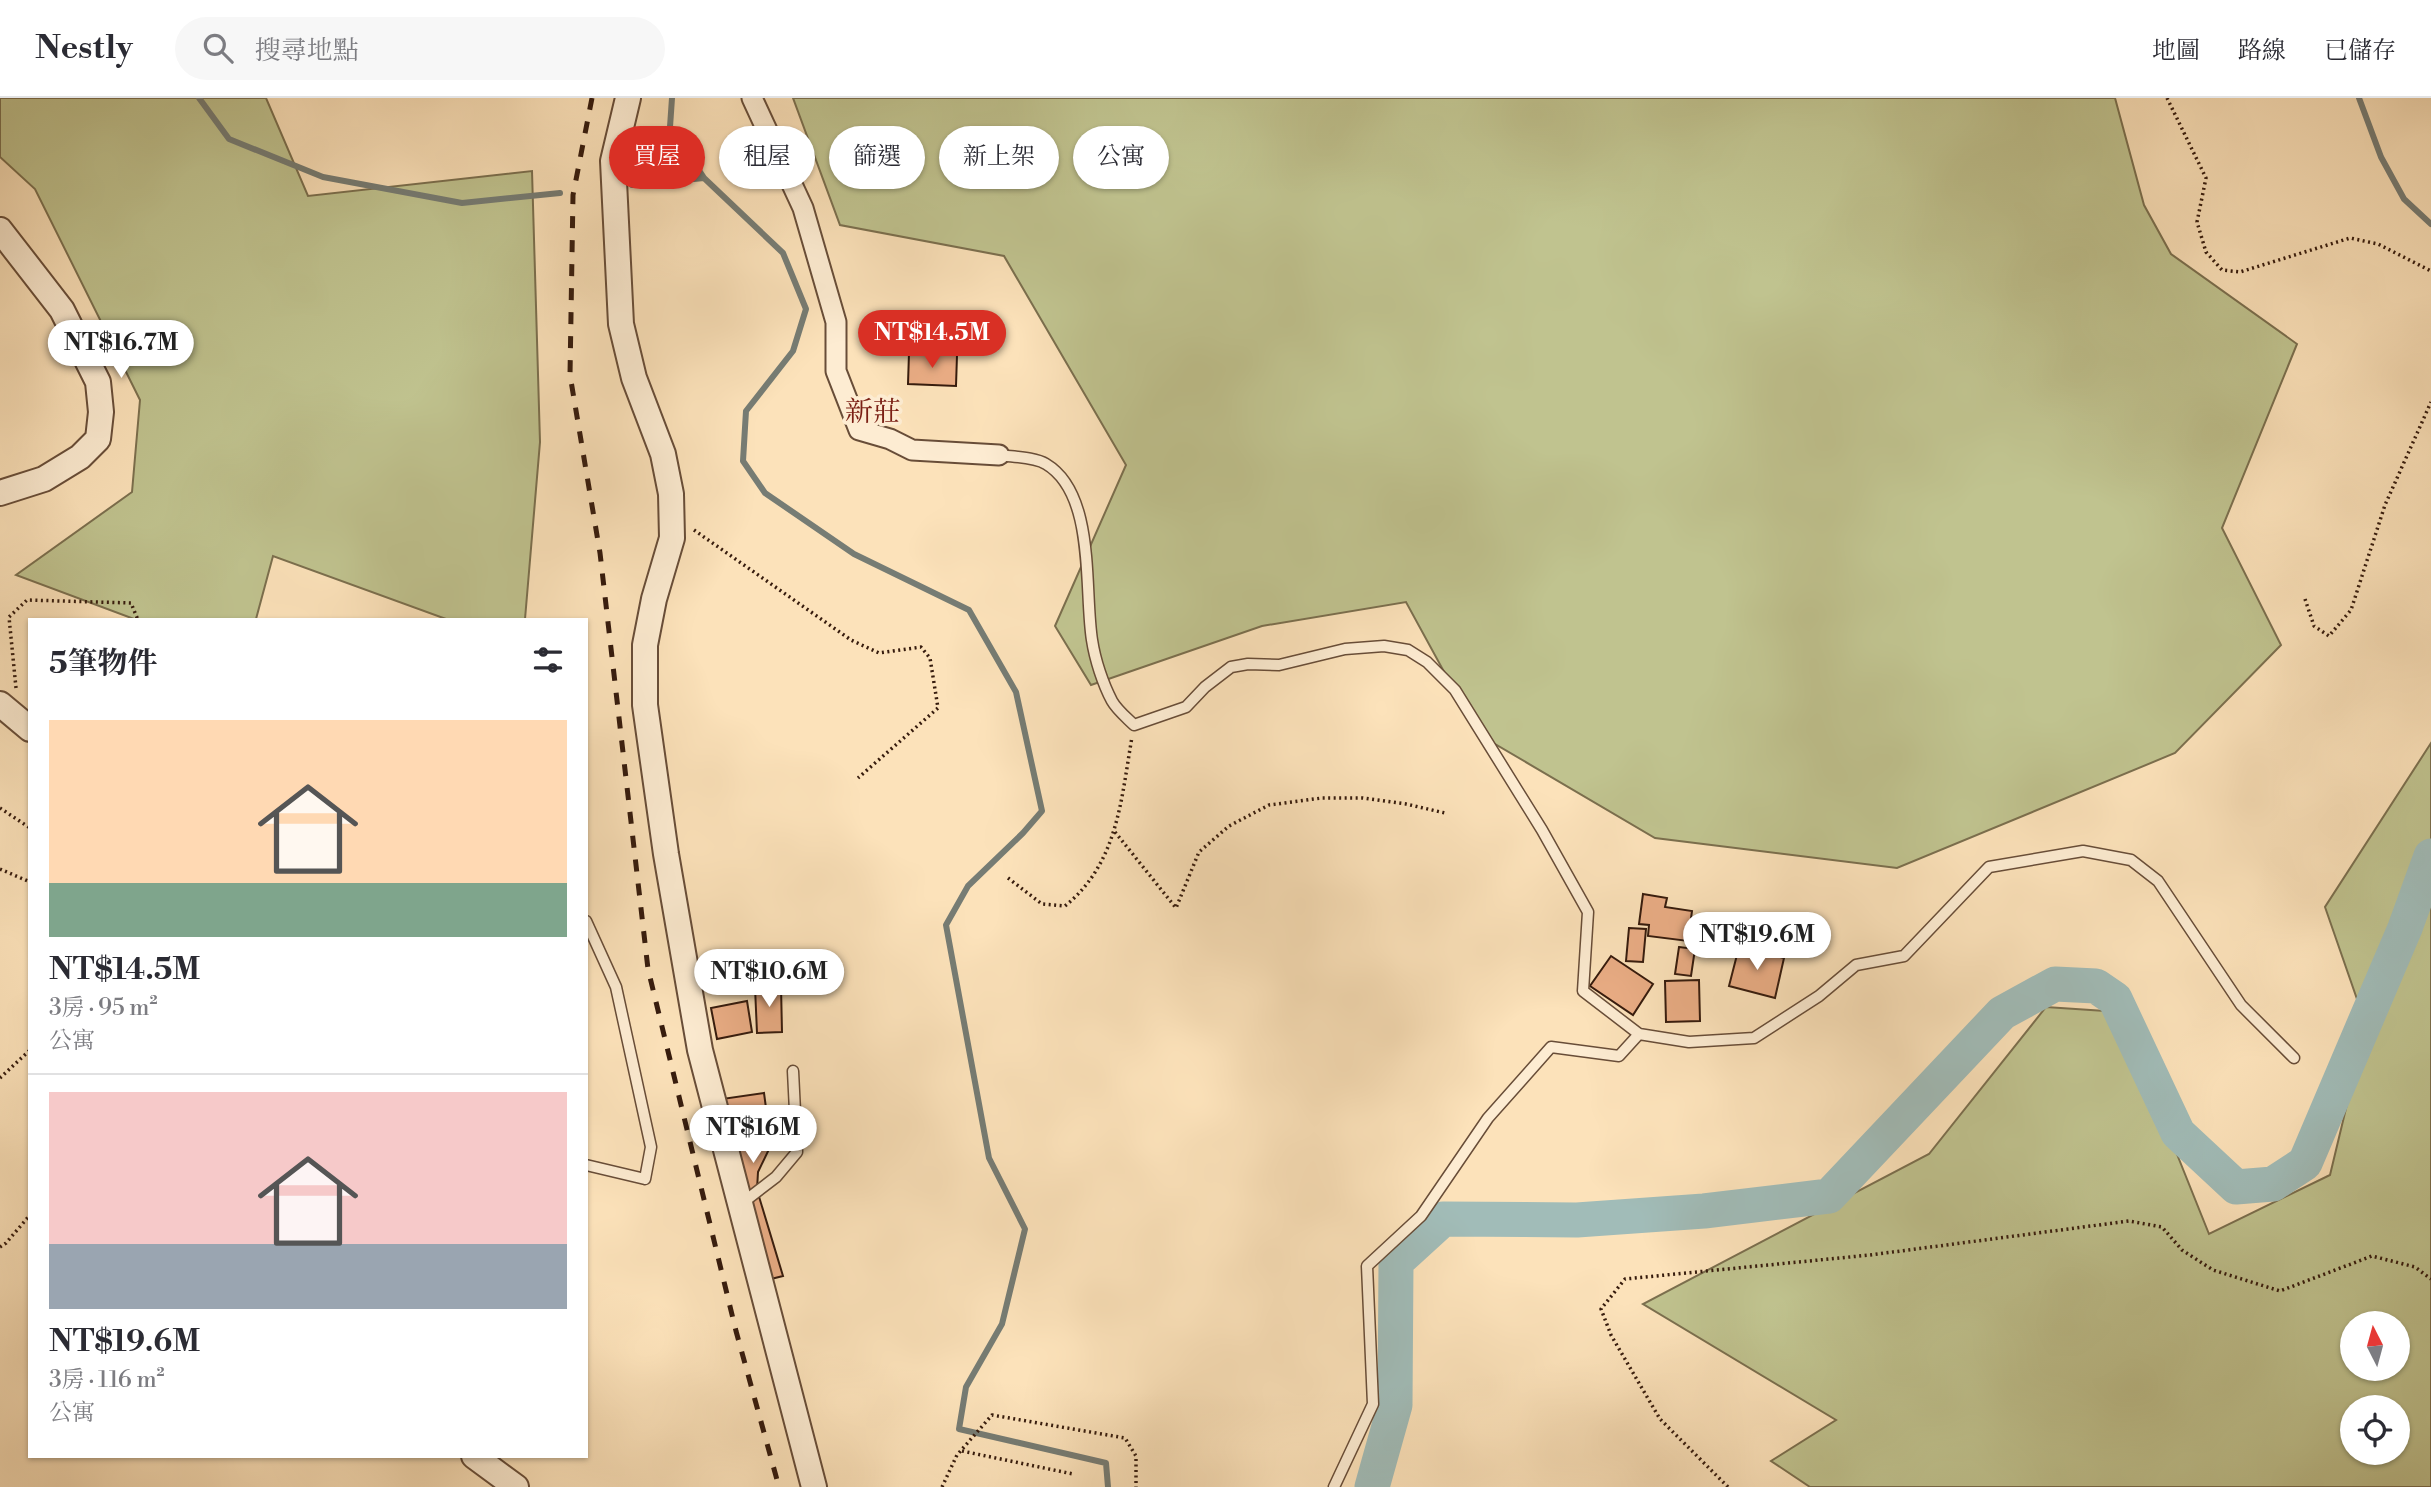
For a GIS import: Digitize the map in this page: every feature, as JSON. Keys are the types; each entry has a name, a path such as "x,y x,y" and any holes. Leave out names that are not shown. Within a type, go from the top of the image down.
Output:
{"street":[{"path":"628,98 613,161 621,324 634,378 663,454 671,494 673,538 654,599 645,645 645,705 666,854 700,1050 814,1487"},
{"path":"752,98 803,208 836,322 836,371 859,430 890,439 912,450 999,455"},
{"path":"0,230 62,310 98,382 101,412 98,439 80,457 44,479 0,493"},
{"path":"477,1458 516,1487"}],"lane":[{"path":"999,455 1045,463 1065,480 1076,502 1083,532 1092,641 1097,659 1113,704 1134,725 1186,707 1205,687 1231,667 1248,664 1279,665 1345,649 1384,646 1408,650 1427,662 1455,690 1542,830 1588,912 1583,991 1639,1034 1689,1042 1754,1038 1819,996 1856,965 1904,956 1989,867 2083,850 2131,860 2158,881 2241,1005 2294,1058"},
{"path":"588,925 616,987 651,1147 645,1179 588,1165"},
{"path":"1334,1487 1373,1404 1367,1266 1421,1216 1488,1118 1551,1047 1619,1056 1639,1034"},
{"path":"741,1205 776,1177 797,1152 793,1071"}],"path":[{"path":"2167,98 2206,178 2197,222 2206,252 2222,270 2240,272 2350,238 2378,244 2431,271"},
{"path":"2305,599 2314,626 2329,636 2351,610 2385,505 2431,402"},
{"path":"671,514 852,640 879,653 921,648 930,658 938,708 858,778"},
{"path":"16,718 9,617 27,600 131,603 137,618"},
{"path":"1008,878 1042,904 1065,906 1083,891 1115,832 1134,725"},
{"path":"1115,832 1176,908 1199,852 1229,826 1269,805 1363,798 1445,813"},
{"path":"0,808 28,827"},
{"path":"0,869 28,881"},
{"path":"0,1078 28,1052"},
{"path":"0,1247 28,1217"},
{"path":"1728,1487 1660,1419 1611,1335 1601,1308 1625,1279 1870,1255 2129,1221 2162,1227 2182,1250 2213,1270 2280,1291 2372,1255 2415,1267 2431,1279"},
{"path":"942,1487 961,1450 992,1415 1125,1438 1136,1456 1136,1487"},
{"path":"961,1450 1073,1474"}],"green space":[{"path":"0,98 266,98 308,196 532,171 540,442 525,618 443,618 273,556 256,618 131,618 16,575 132,492 140,400 35,189 0,157"},
{"path":"793,98 2115,98 2144,205 2171,254 2297,344 2222,528 2281,645 2175,753 1897,868 1655,838 1478,734 1406,602 1262,626 1091,685 1055,626 1126,465 1004,256 840,225 815,157 815,126 803,126"},
{"path":"2431,743 2431,1487 1810,1487 1771,1461 1836,1420 1643,1304 1929,1154 2046,1007 2120,1012 2209,1234 2330,1175 2366,1025 2325,907"}],"building":[{"path":"909,353 957,355 956,386 908,384"},
{"path":"1643,894 1667,898 1665,907 1692,911 1688,941 1648,936 1649,925 1639,924"},
{"path":"1629,928 1646,929 1643,962 1626,961"},
{"path":"1679,947 1695,949 1691,976 1675,974"},
{"path":"1739,947 1784,958 1775,998 1729,986"},
{"path":"1611,956 1653,984 1633,1015 1590,986"},
{"path":"1699,980 1700,1021 1666,1022 1665,981"},
{"path":"781,986 782,1032 757,1033 755,987"},
{"path":"747,1001 752,1032 717,1039 711,1008"},
{"path":"764,1093 771,1145 758,1172 757,1190 783,1276 767,1280 722,1099"}],"waterway":[{"path":"199,98 229,139 323,177 462,203 560,193"},
{"path":"672,98 670,127 704,178 783,253 806,309 793,351 746,411 743,461 765,493 854,554 969,610 1016,692 1042,811 968,886 946,925 989,1158 1025,1229 1002,1324 966,1387 959,1429 1106,1463 1108,1487"},
{"path":"2359,98 2381,157 2404,199 2431,224"},
{"path":"1372,1487 1395,1405 1396,1262 1443,1219 1577,1220 1704,1211 1829,1196 2002,1013 2055,984 2096,986 2115,999 2178,1133 2236,1187 2273,1184 2305,1163 2405,928 2431,856"}],"railway":[{"path":"592,98 573,195 570,375 600,553 648,969 736,1331 779,1487"}],"district":[{"name":"新莊","path":"873,411"}]}
